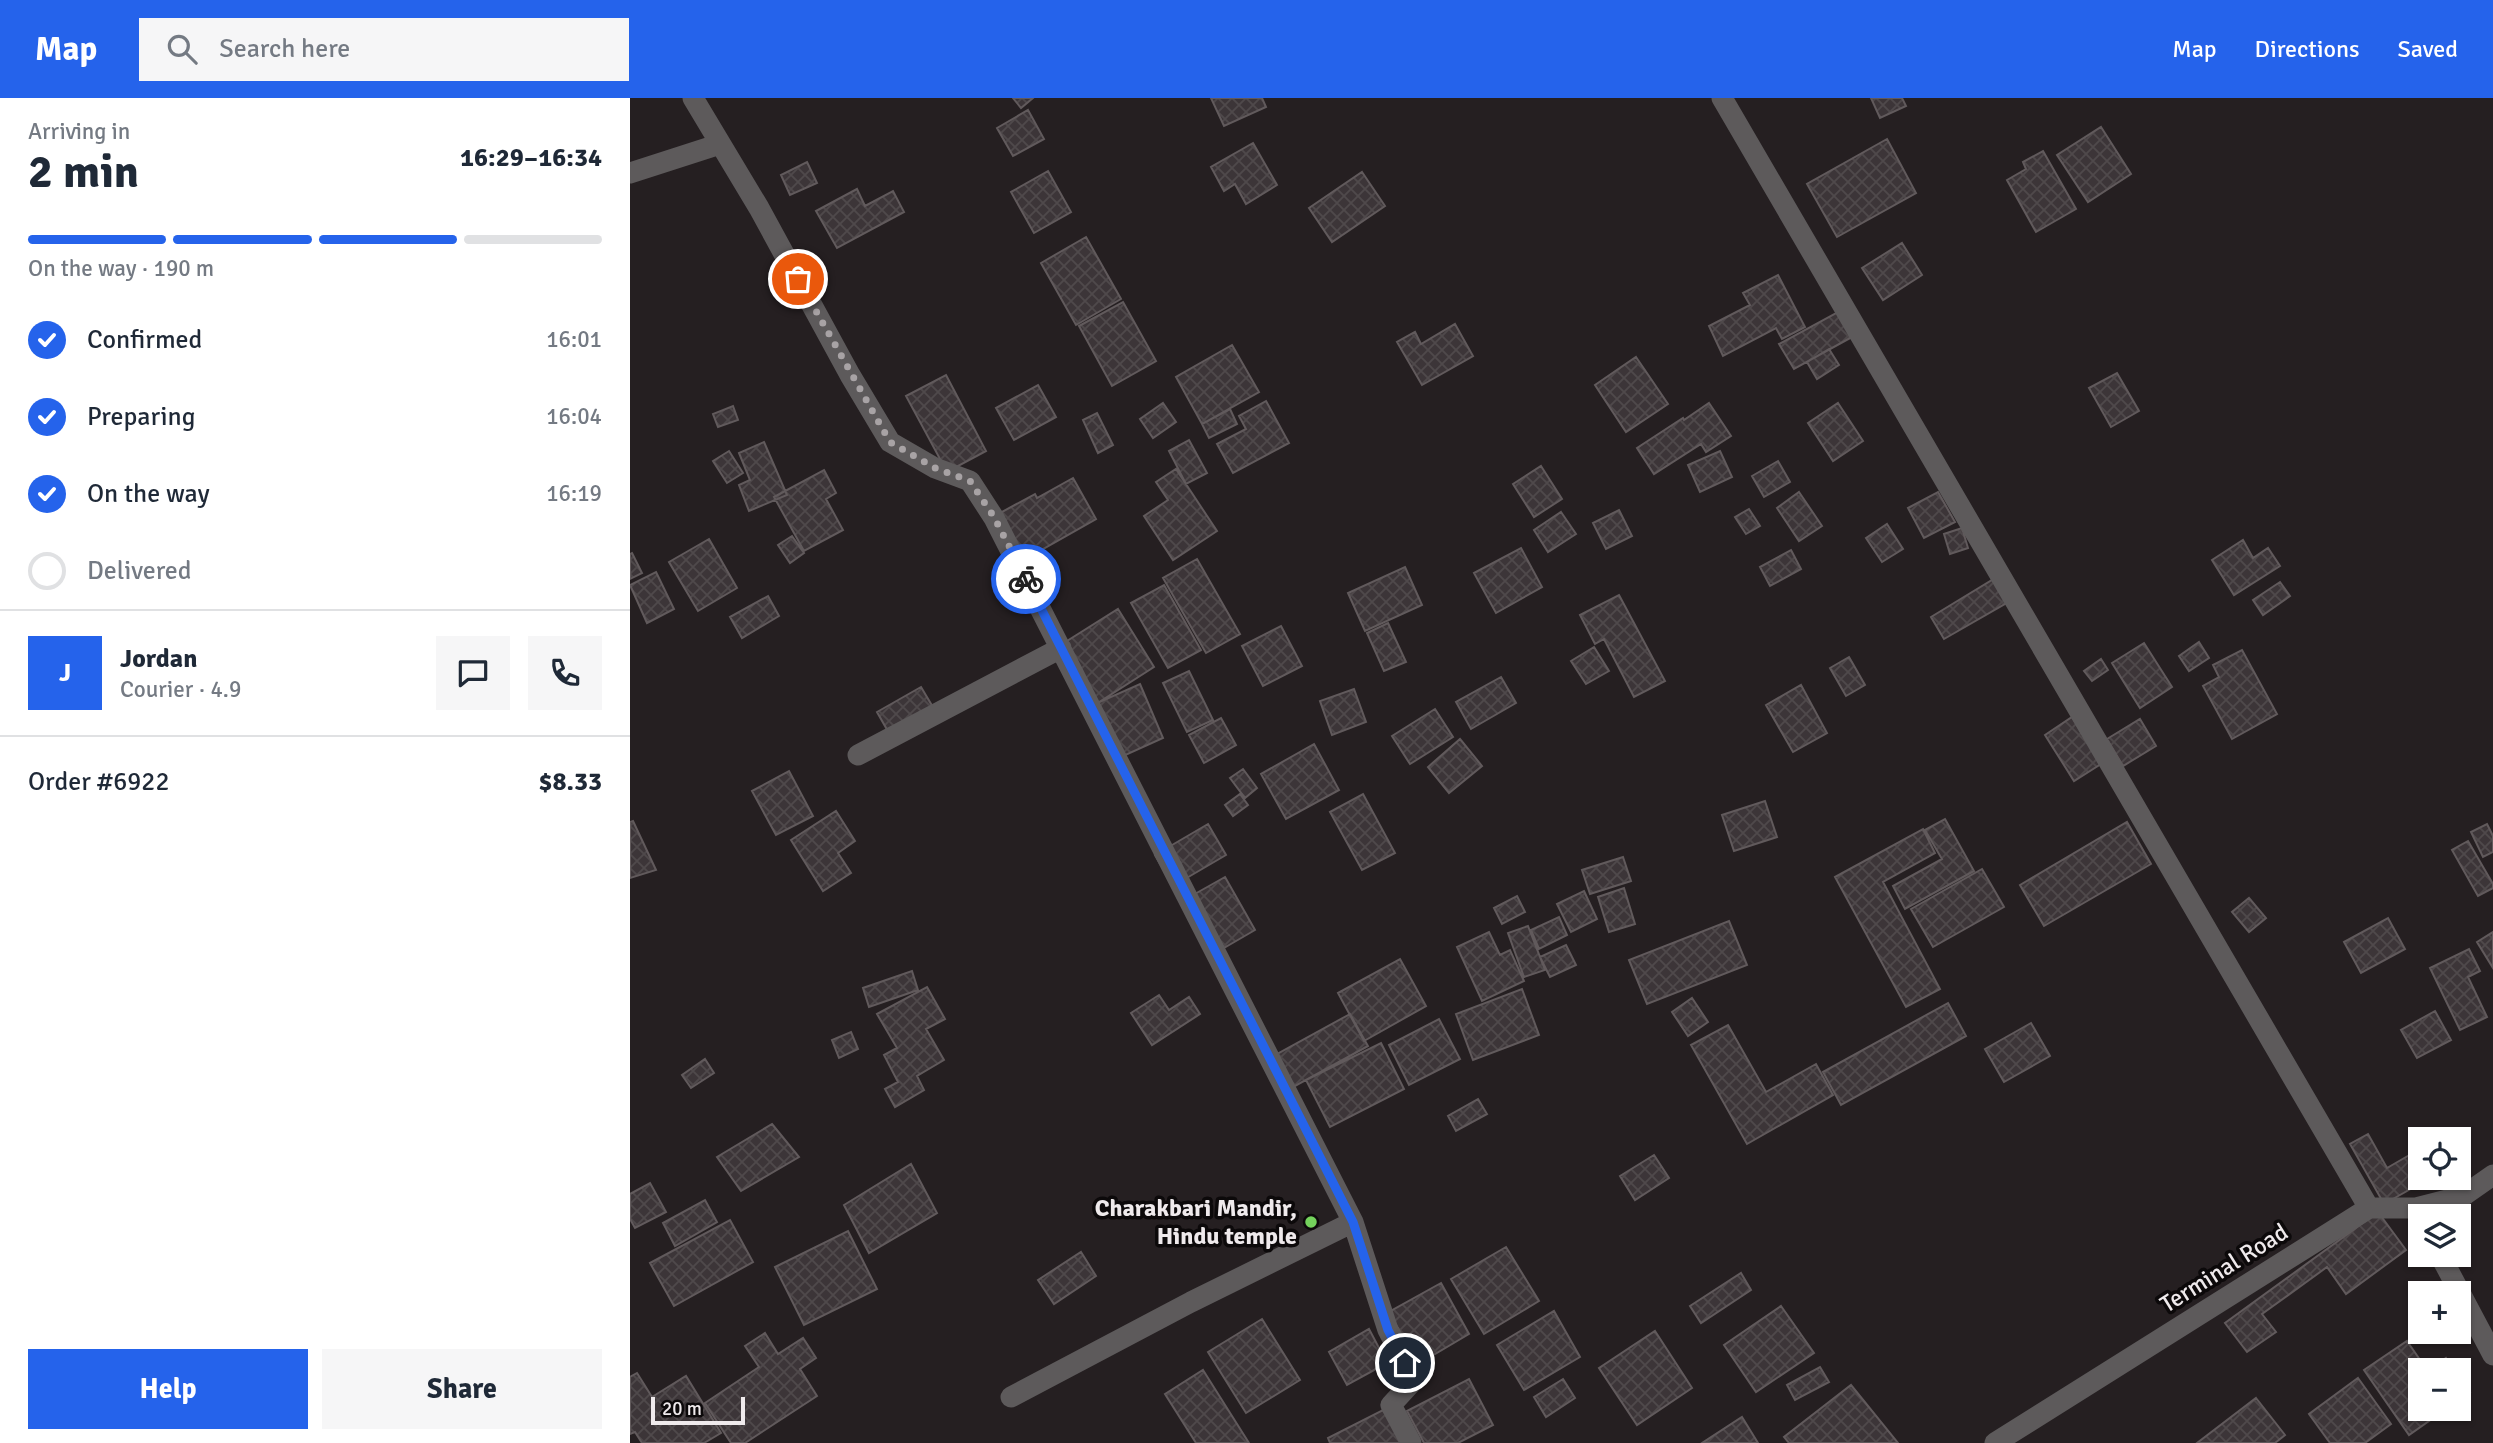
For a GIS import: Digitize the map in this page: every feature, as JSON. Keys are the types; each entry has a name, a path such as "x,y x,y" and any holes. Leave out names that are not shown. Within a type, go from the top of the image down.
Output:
{"street":[{"path":"692,98 890,442 935,468 970,481 994,517 1353,1222 1388,1330 1414,1380 1391,1405 1411,1443"},
{"path":"1722,98 2370,1208 2408,1212"},
{"path":"630,173 720,144"},
{"path":"858,755 1061,648"},
{"path":"2442,1204 2463,1196 2493,1175"},
{"name":"Terminal Road","path":"1995,1443 2370,1208"},
{"path":"1011,1397 1191,1302 1353,1222"},
{"path":"2446,1267 2493,1355"}],"building":[{"path":"1013,98 1033,98 1021,108"},
{"path":"1211,98 1262,98 1266,107 1224,126"},
{"path":"1871,98 1902,98 1906,106 1880,118"},
{"path":"1028,110 1044,139 1013,156 997,128"},
{"path":"2101,127 2131,174 2088,202 2057,155"},
{"path":"1887,139 1916,193 1837,237 1807,184"},
{"path":"1253,143 1277,185 1246,204 1235,184 1224,191 1211,167"},
{"path":"2043,151 2076,209 2036,232 2007,180 2026,169 2023,162"},
{"path":"807,162 817,183 790,195 781,175"},
{"path":"1048,171 1071,212 1034,233 1011,192"},
{"path":"1362,172 1385,206 1332,242 1309,208"},
{"path":"857,189 865,206 893,191 904,212 837,248 816,211"},
{"path":"1086,237 1121,299 1076,325 1041,263"},
{"path":"1902,243 1922,275 1883,300 1862,268"},
{"path":"1778,275 1805,327 1782,339 1776,328 1723,356 1709,326 1750,305 1743,293"},
{"path":"1123,302 1156,361 1112,386 1079,326"},
{"path":"1838,312 1852,337 1794,369 1779,344"},
{"path":"1455,324 1473,356 1422,385 1397,342 1415,332 1421,344"},
{"path":"1232,345 1259,392 1202,424 1176,377"},
{"path":"1829,349 1839,365 1817,379 1807,362"},
{"path":"1636,357 1668,404 1626,432 1595,385"},
{"path":"2117,373 2139,411 2111,427 2089,388"},
{"path":"946,375 986,451 947,472 906,396"},
{"path":"1038,385 1056,417 1014,440 996,408"},
{"path":"1266,401 1289,443 1233,473 1217,444 1246,429 1239,416"},
{"path":"1163,403 1176,422 1153,438 1140,419"},
{"path":"1709,403 1731,436 1706,452 1701,444 1654,474 1637,448"},
{"path":"1838,403 1863,441 1833,461 1808,423"},
{"path":"733,406 738,420 718,427 713,414"},
{"path":"1230,409 1237,424 1209,438 1202,424"},
{"path":"1097,413 1113,445 1098,453 1083,420"},
{"path":"1189,440 1207,473 1186,484 1169,451"},
{"path":"764,442 787,495 749,511 739,485 750,480 739,453"},
{"path":"729,451 743,473 727,483 713,461"},
{"path":"1720,451 1732,477 1700,492 1688,465"},
{"path":"1778,461 1790,482 1764,497 1752,476"},
{"path":"1541,466 1562,499 1534,517 1513,484"},
{"path":"1176,469 1217,531 1173,560 1144,516 1168,500 1156,482"},
{"path":"824,470 836,493 826,499 843,530 804,551 774,497"},
{"path":"1073,478 1096,519 1015,565 989,519 1035,494 1037,498"},
{"path":"1799,492 1822,526 1799,541 1777,508"},
{"path":"1938,492 1955,522 1924,538 1908,508"},
{"path":"1749,509 1760,526 1746,534 1735,517"},
{"path":"1619,510 1632,536 1606,549 1593,523"},
{"path":"1561,512 1576,534 1548,552 1534,530"},
{"path":"1887,524 1903,549 1882,562 1866,538"},
{"path":"1962,528 1968,548 1950,554 1944,534"},
{"path":"792,536 804,553 790,563 778,545"},
{"path":"709,539 737,588 698,611 669,562"},
{"path":"2243,540 2253,558 2268,548 2280,566 2234,595 2212,560"},
{"path":"1521,548 1542,587 1496,613 1474,573"},
{"path":"1791,550 1801,569 1770,586 1760,567"},
{"path":"632,553 642,573 630,579 630,554"},
{"path":"1197,559 1240,634 1206,653 1163,578"},
{"path":"1405,567 1422,605 1365,631 1348,593"},
{"path":"656,572 674,609 647,623 630,585"},
{"path":"1997,577 2010,601 1944,639 1931,617"},
{"path":"2280,582 2290,596 2263,615 2253,600"},
{"path":"1164,585 1201,650 1168,668 1131,603"},
{"path":"1619,595 1665,681 1634,697 1604,639 1595,644 1580,615"},
{"path":"768,596 779,616 742,638 730,617"},
{"path":"1118,609 1154,667 1096,704 1059,646"},
{"path":"1388,623 1406,662 1384,671 1367,633"},
{"path":"1281,626 1302,666 1263,686 1242,646"},
{"path":"2199,642 2209,658 2189,671 2179,656"},
{"path":"2144,643 2172,687 2140,708 2112,663"},
{"path":"1594,647 1609,671 1586,684 1571,661"},
{"path":"2242,650 2277,714 2232,739 2203,686 2219,677 2213,665"},
{"path":"1849,657 1865,685 1846,696 1830,668"},
{"path":"2101,659 2108,670 2092,681 2084,671"},
{"path":"1189,671 1213,720 1187,732 1163,683"},
{"path":"1501,677 1516,703 1471,729 1456,702"},
{"path":"1140,684 1163,738 1110,762 1086,708"},
{"path":"1801,685 1827,733 1793,752 1766,705"},
{"path":"921,687 937,714 893,740 877,712"},
{"path":"1354,689 1366,722 1332,735 1320,701"},
{"path":"1435,709 1453,737 1410,764 1392,736"},
{"path":"2072,717 2101,764 2074,781 2045,735"},
{"path":"1221,718 1236,745 1204,763 1189,735"},
{"path":"2140,719 2156,746 2123,766 2107,739"},
{"path":"1460,739 1482,766 1449,793 1428,767"},
{"path":"1314,744 1339,790 1286,819 1261,774"},
{"path":"1243,769 1257,788 1245,798 1230,778"},
{"path":"789,771 813,816 776,835 752,791"},
{"path":"1240,794 1248,805 1233,816 1225,805"},
{"path":"1363,794 1395,853 1362,870 1330,812"},
{"path":"1765,801 1777,837 1734,851 1722,815"},
{"path":"836,811 855,841 838,853 851,873 823,891 791,840"},
{"path":"1945,819 1974,871 1905,909 1893,886 1942,859 1925,830"},
{"path":"633,821 656,870 630,878 630,822"},
{"path":"2127,822 2151,864 2044,926 2020,885"},
{"path":"1208,824 1226,855 1173,886 1155,855"},
{"path":"2487,824 2493,836 2493,852 2483,857 2471,832"},
{"path":"1923,829 1935,853 1883,882 1940,989 1906,1007 1835,877"},
{"path":"2468,841 2493,884 2493,888 2478,896 2452,850"},
{"path":"1623,857 1631,881 1590,894 1582,870"},
{"path":"1982,869 2004,907 1933,947 1911,909"},
{"path":"1225,877 1255,930 1224,948 1193,895"},
{"path":"1624,888 1635,924 1609,932 1598,897"},
{"path":"1584,891 1597,919 1571,932 1557,904"},
{"path":"1517,896 1525,912 1502,924 1494,908"},
{"path":"2249,898 2266,918 2249,932 2232,912"},
{"path":"1559,917 1567,935 1539,949 1531,930"},
{"path":"2388,918 2405,949 2361,973 2344,942"},
{"path":"1729,921 1747,965 1647,1004 1629,960"},
{"path":"1528,926 1545,970 1524,977 1508,933"},
{"path":"1489,932 1500,955 1510,950 1524,981 1482,1001 1457,947"},
{"path":"2493,932 2493,968 2477,942"},
{"path":"1566,945 1576,965 1550,977 1540,957"},
{"path":"2469,949 2480,971 2468,977 2487,1017 2460,1030 2430,968"},
{"path":"1400,959 1426,1006 1364,1041 1338,993"},
{"path":"912,971 918,990 869,1007 863,988"},
{"path":"927,987 945,1019 926,1029 944,1060 917,1076 924,1090 895,1107 885,1089 898,1082 884,1055 897,1048 877,1014"},
{"path":"1522,989 1539,1035 1473,1060 1456,1014"},
{"path":"1159,995 1169,1010 1189,997 1200,1014 1152,1045 1131,1013"},
{"path":"1692,998 1708,1022 1688,1036 1672,1012"},
{"path":"1948,1003 1966,1036 1841,1105 1823,1072"},
{"path":"2435,1011 2451,1040 2417,1058 2401,1030"},
{"path":"1350,1014 1368,1046 1286,1091 1268,1059"},
{"path":"1439,1019 1460,1059 1409,1085 1389,1045"},
{"path":"2031,1023 2050,1056 2004,1082 1985,1049"},
{"path":"1728,1025 1766,1092 1816,1064 1833,1095 1747,1144 1691,1045"},
{"path":"851,1032 858,1049 839,1058 832,1040"},
{"path":"1381,1043 1404,1089 1330,1127 1306,1080"},
{"path":"705,1059 714,1073 691,1088 682,1075"},
{"path":"1478,1099 1487,1114 1456,1131 1448,1116"},
{"path":"772,1124 799,1157 741,1191 717,1157"},
{"path":"2368,1134 2387,1168 2408,1156 2409,1190 2384,1204 2350,1144"},
{"path":"1654,1155 1669,1178 1635,1200 1620,1176"},
{"path":"911,1164 937,1213 869,1253 844,1205"},
{"path":"650,1183 666,1212 635,1228 630,1219 630,1194"},
{"path":"705,1200 717,1222 675,1246 663,1223"},
{"path":"2378,1212 2406,1250 2346,1294 2327,1267 2262,1314 2276,1332 2247,1352 2225,1323"},
{"path":"730,1220 753,1262 674,1306 650,1263"},
{"path":"848,1231 877,1289 804,1325 775,1267"},
{"path":"1506,1247 1539,1301 1484,1334 1451,1279"},
{"path":"1081,1252 1096,1276 1054,1304 1038,1280"},
{"path":"1741,1273 1751,1290 1701,1323 1690,1306"},
{"path":"1441,1283 1469,1334 1418,1364 1389,1312"},
{"path":"1781,1306 1814,1353 1756,1392 1724,1345"},
{"path":"1554,1311 1580,1357 1524,1390 1497,1345"},
{"path":"1262,1319 1300,1380 1246,1413 1208,1352"},
{"path":"1369,1329 1387,1363 1347,1385 1329,1352"},
{"path":"1655,1331 1692,1388 1637,1425 1599,1368"},
{"path":"765,1333 778,1354 803,1338 816,1358 800,1369 817,1396 745,1443 731,1443 705,1403 759,1367 745,1346"},
{"path":"2407,1341 2419,1358 2408,1358 2408,1421 2429,1421 2409,1435 2364,1370"},
{"path":"1820,1367 1829,1382 1795,1400 1787,1385"},
{"path":"1203,1370 1249,1443 1196,1443 1165,1394"},
{"path":"637,1373 652,1397 686,1376 721,1433 704,1443 642,1443 635,1432 630,1434 630,1377"},
{"path":"2358,1378 2391,1424 2365,1443 2330,1443 2309,1414"},
{"path":"1469,1379 1493,1425 1458,1443 1424,1443 1407,1411"},
{"path":"1563,1379 1575,1398 1546,1417 1534,1397"},
{"path":"1851,1385 1898,1443 1789,1443 1784,1437"},
{"path":"2256,1398 2285,1435 2275,1443 2197,1443"},
{"path":"1385,1409 1403,1443 1330,1443 1328,1438"},
{"path":"1742,1417 1758,1443 1702,1443"}],"way so far":[{"path":"798,279 890,442 935,468 970,481 994,517 1026,579"}],"place":[{"name":"Charakbari Mandir, Hindu temple","path":"1311,1222"}],"route":[{"path":"1026,579 1353,1222 1388,1330 1405,1363"}]}
